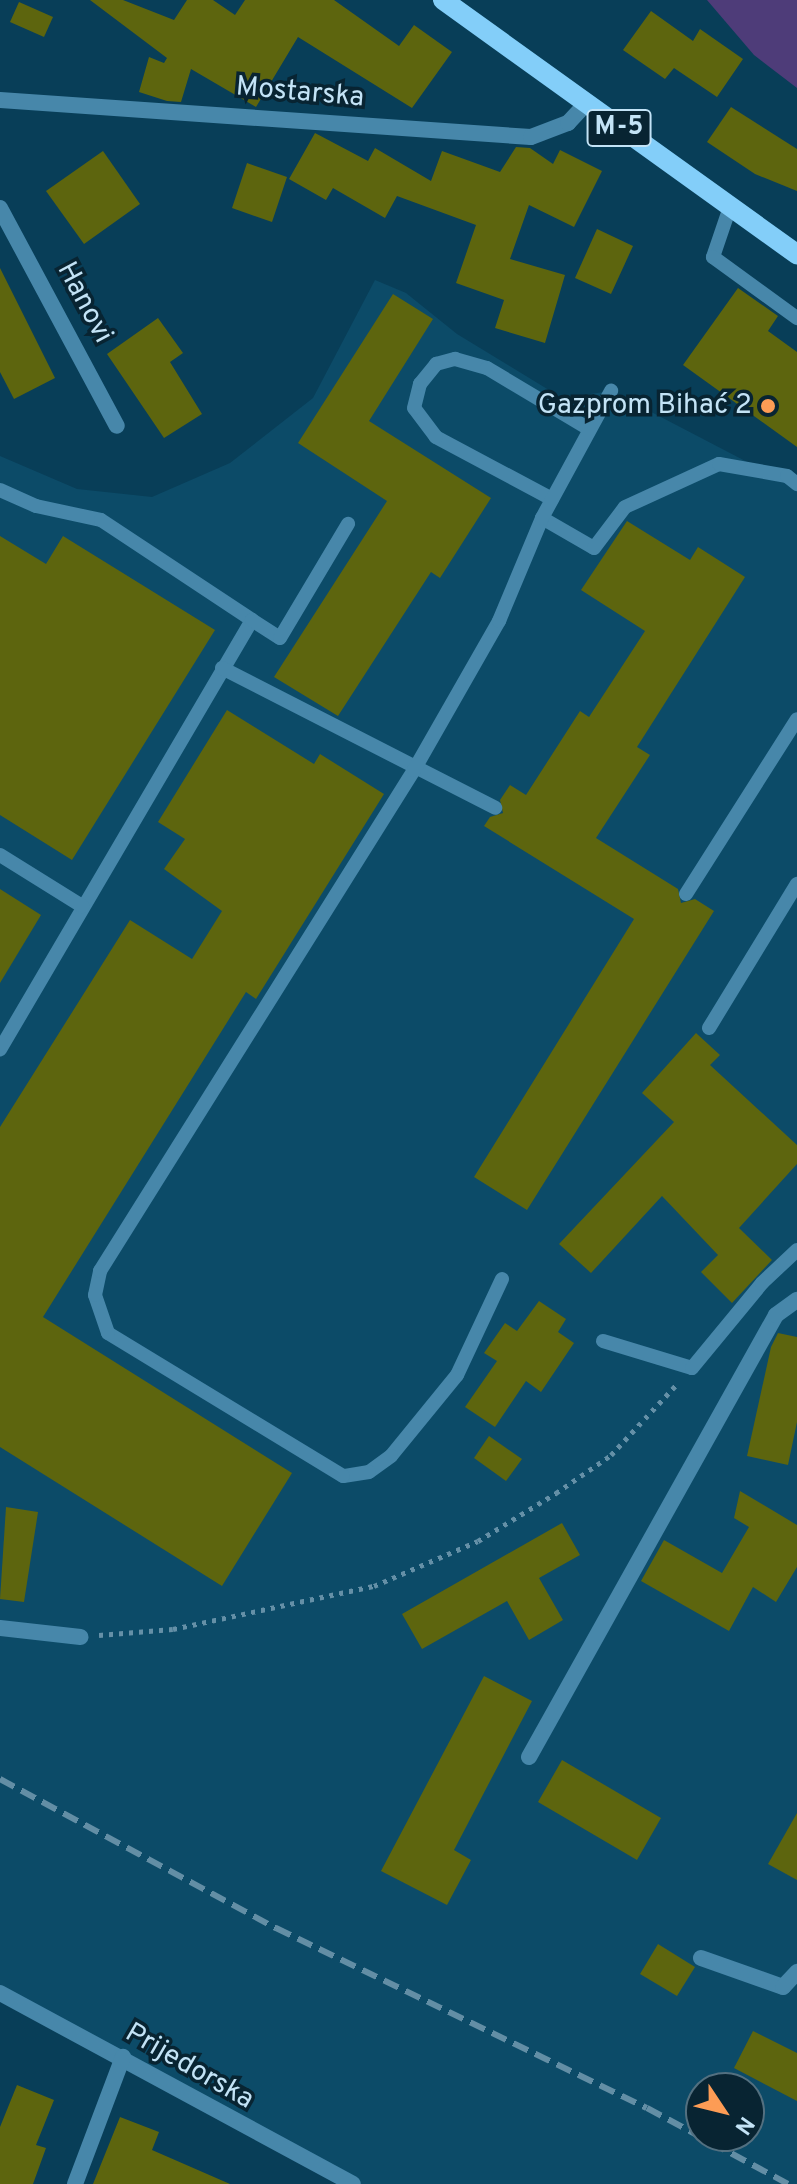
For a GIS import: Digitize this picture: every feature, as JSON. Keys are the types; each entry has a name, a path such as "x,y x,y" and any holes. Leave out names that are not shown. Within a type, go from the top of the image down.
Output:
{"main road":[{"name":"M-5","path":"443,0 797,254"}],"street":[{"name":"Mostarska","path":"0,100 531,137 568,123 586,104"},
{"name":"Hanovi","path":"0,208 117,426"},
{"path":"529,1757 776,1315 797,1300"},
{"path":"0,1628 80,1637"},
{"path":"701,1958 783,1987 797,1972"},
{"name":"Prijedorska","path":"0,1993 123,2057 254,2134 353,2184"},
{"path":"75,2184 123,2057"}],"lane":[{"path":"730,207 713,257 797,318"},
{"path":"552,499 436,437 414,408 420,384 436,364 455,359 487,368 589,429"},
{"path":"502,1279 457,1375 391,1456 369,1472 343,1476 108,1333 95,1295 100,1271 414,770 499,621 542,518 611,391"},
{"path":"542,518 594,548 625,507 719,464 787,476 797,484"},
{"path":"0,490 36,506 101,520 280,638 348,524"},
{"path":"0,1049 252,620"},
{"path":"222,668 414,770 495,808"},
{"path":"686,894 797,719"},
{"path":"0,855 82,906"},
{"path":"709,1028 797,884"},
{"path":"603,1341 692,1368 762,1283 797,1250"}],"path":[{"path":"80,1637 173,1629 374,1586 478,1541 611,1455 692,1368"}],"shaded area":[{"path":"707,0 797,0 797,88 754,55"},
{"path":"375,280 406,293 457,334 562,398 611,391 797,488 797,2184 353,2184 0,1993 0,456 77,489 152,497 230,463 313,398"}],"building":[{"path":"90,0 123,0 174,20 187,0 213,0 235,15 245,0 334,0 399,46 414,25 452,52 412,108 298,37 256,107 191,69 181,102 167,101 139,92 149,57 164,63 167,58"},
{"path":"19,2 53,17 44,37 10,22"},
{"path":"651,11 693,41 700,29 743,59 717,97 674,68 665,79 623,50"},
{"path":"731,107 797,149 797,191 755,174 707,142"},
{"path":"315,133 368,161 375,148 431,181 442,151 500,172 516,147 530,148 553,164 560,150 602,171 574,227 529,205 510,259 565,275 545,343 495,328 504,300 456,283 476,225 397,196 385,218 333,188 326,200 289,179"},
{"path":"103,151 140,204 84,244 46,191"},
{"path":"247,163 287,177 272,222 232,208"},
{"path":"597,229 633,246 611,294 575,278"},
{"path":"0,268 55,378 14,399 0,372"},
{"name":"Gazprom Bihać 2","path":"738,288 778,316 768,331 797,352 797,447 683,365"},
{"path":"393,294 433,319 369,421 491,498 440,578 431,572 338,716 274,677 387,501 298,443"},
{"path":"158,318 183,353 170,362 202,414 164,438 107,354"},
{"path":"627,521 690,560 698,547 745,577 637,747 650,755 596,838 678,889 681,903 695,899 714,911 527,1210 474,1177 634,919 484,826 490,817 503,813 500,800 510,785 526,795 580,711 589,717 645,631 581,590"},
{"path":"0,536 46,564 63,536 215,630 72,860 0,815"},
{"path":"227,710 314,764 320,754 384,794 256,999 246,992 43,1317 292,1473 222,1586 0,1447 0,1127 130,920 192,959 222,911 164,869 185,839 158,822"},
{"path":"0,889 41,915 0,983"},
{"path":"696,1033 720,1055 710,1065 797,1145 797,1164 739,1228 772,1260 732,1303 701,1272 718,1255 662,1196 591,1273 559,1244 674,1122 642,1093"},
{"path":"539,1301 566,1319 558,1332 574,1343 541,1392 526,1381 495,1427 465,1407 497,1361 484,1353 505,1323 517,1331"},
{"path":"778,1333 797,1337 797,1422 788,1465 747,1456 771,1347"},
{"path":"489,1436 522,1459 506,1481 474,1458"},
{"path":"740,1491 797,1525 797,1567 776,1602 753,1587 729,1631 641,1581 664,1540 722,1573 749,1527 734,1518"},
{"path":"6,1507 38,1512 24,1602 0,1599"},
{"path":"562,1523 580,1555 539,1578 563,1620 529,1640 507,1601 422,1649 402,1614"},
{"path":"484,1676 532,1701 454,1850 471,1860 447,1905 381,1871"},
{"path":"562,1760 661,1818 637,1860 538,1802"},
{"path":"797,1813 797,1880 768,1864"},
{"path":"658,1944 695,1967 677,1996 640,1974"},
{"path":"753,2031 797,2053 797,2101 765,2084 765,2072 742,2072 734,2068"},
{"path":"17,2085 54,2100 36,2145 46,2148 33,2184 0,2184 0,2127"},
{"path":"120,2117 159,2132 152,2150 230,2184 93,2184"}],"railway":[{"path":"0,1779 276,1928 647,2108 788,2184"}],"place":[{"name":"Gazprom Bihać 2","path":"768,406"}]}
